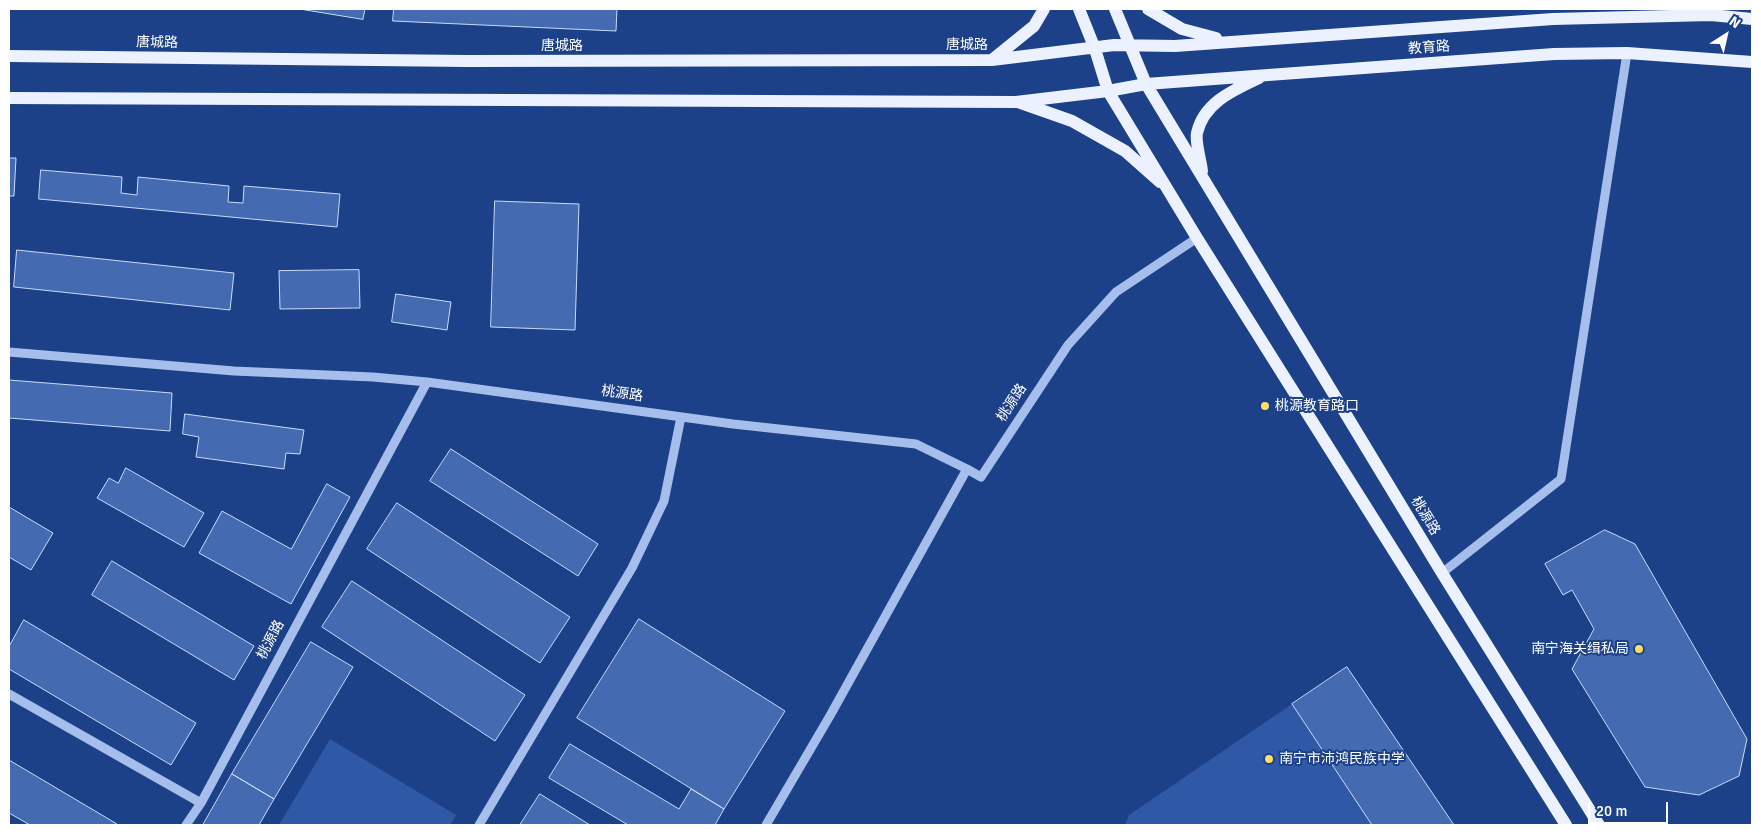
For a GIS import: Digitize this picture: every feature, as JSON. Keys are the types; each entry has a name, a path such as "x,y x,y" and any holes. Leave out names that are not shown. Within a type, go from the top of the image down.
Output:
{"main road":[{"path":"992,60 1034,26 1044,9"},
{"path":"1079,9 1095,49 1108,91 1197,238 1566,825"},
{"name":"桃源路","path":"1115,9 1146,84 1442,573 1599,825"},
{"path":"1148,9 1182,29 1226,41"},
{"name":"教育路","path":"1114,46 1175,46 1553,19 1712,15 1752,19"},
{"name":"唐城路","path":"9,56 467,61 992,60 1114,46"},
{"name":"教育路","path":"1108,91 1146,84 1554,54 1627,52 1752,62"},
{"path":"1203,176 1197,134 1206,111 1228,93 1265,75"},
{"path":"9,98 1016,102 1108,91"},
{"path":"1016,102 1072,122 1125,151 1169,190"}],"street":[{"path":"1442,573 1561,479 1627,52"},
{"name":"桃源路","path":"186,825 201,803 427,382 681,417 916,444 980,477 1068,345 1116,292 1197,238"},
{"path":"9,352 234,371 373,377 427,382"},
{"path":"479,825 632,568 664,501 681,417"},
{"path":"766,825 831,714 967,469"},
{"path":"9,694 201,803"}],"shaded area":[{"name":"南宁市沛鸿民族中学","path":"1292,704 1372,825 1125,825 1129,815"},
{"path":"330,739 456,815 450,825 279,825"}],"building":[{"path":"300,9 365,9 363,19"},
{"path":"394,9 617,9 616,31 393,21"},
{"path":"9,158 16,158 14,196 9,196"},
{"path":"41,170 122,177 121,193 137,195 138,177 229,186 228,202 243,203 244,186 340,194 337,227 39,199"},
{"path":"495,201 579,204 575,330 491,327"},
{"path":"17,250 234,273 230,310 14,287"},
{"path":"359,270 360,308 280,309 279,271"},
{"path":"396,294 451,302 447,330 392,322"},
{"path":"9,380 172,393 170,431 9,418"},
{"path":"185,414 304,430 300,454 286,453 284,469 196,457 199,437 183,434"},
{"path":"451,449 598,544 578,576 430,481"},
{"path":"126,468 204,513 184,547 97,498 109,478 118,483"},
{"path":"327,484 350,497 291,604 199,553 222,511 291,549"},
{"path":"397,503 570,617 540,663 367,549"},
{"path":"9,507 53,533 31,570 9,557"},
{"name":"南宁海关缉私局","path":"1605,530 1635,544 1747,739 1739,776 1699,795 1645,787 1572,669 1594,629 1572,590 1563,595 1545,564"},
{"path":"112,561 254,646 234,680 92,595"},
{"path":"352,581 525,695 495,741 322,627"},
{"path":"639,619 785,711 724,809 577,718"},
{"path":"24,620 196,723 171,765 9,669 9,647"},
{"path":"311,642 353,667 274,799 232,774"},
{"path":"1347,667 1454,825 1372,825 1292,704"},
{"path":"570,744 679,809 691,789 724,809 715,825 628,825 549,778"},
{"path":"9,760 117,824 30,825 9,813"},
{"path":"232,774 274,799 259,825 203,825"},
{"path":"540,794 590,825 520,825"}],"place":[{"name":"桃源教育路口","path":"1265,406"},
{"name":"南宁海关缉私局","path":"1639,649"},
{"name":"南宁市沛鸿民族中学","path":"1269,759"}]}
